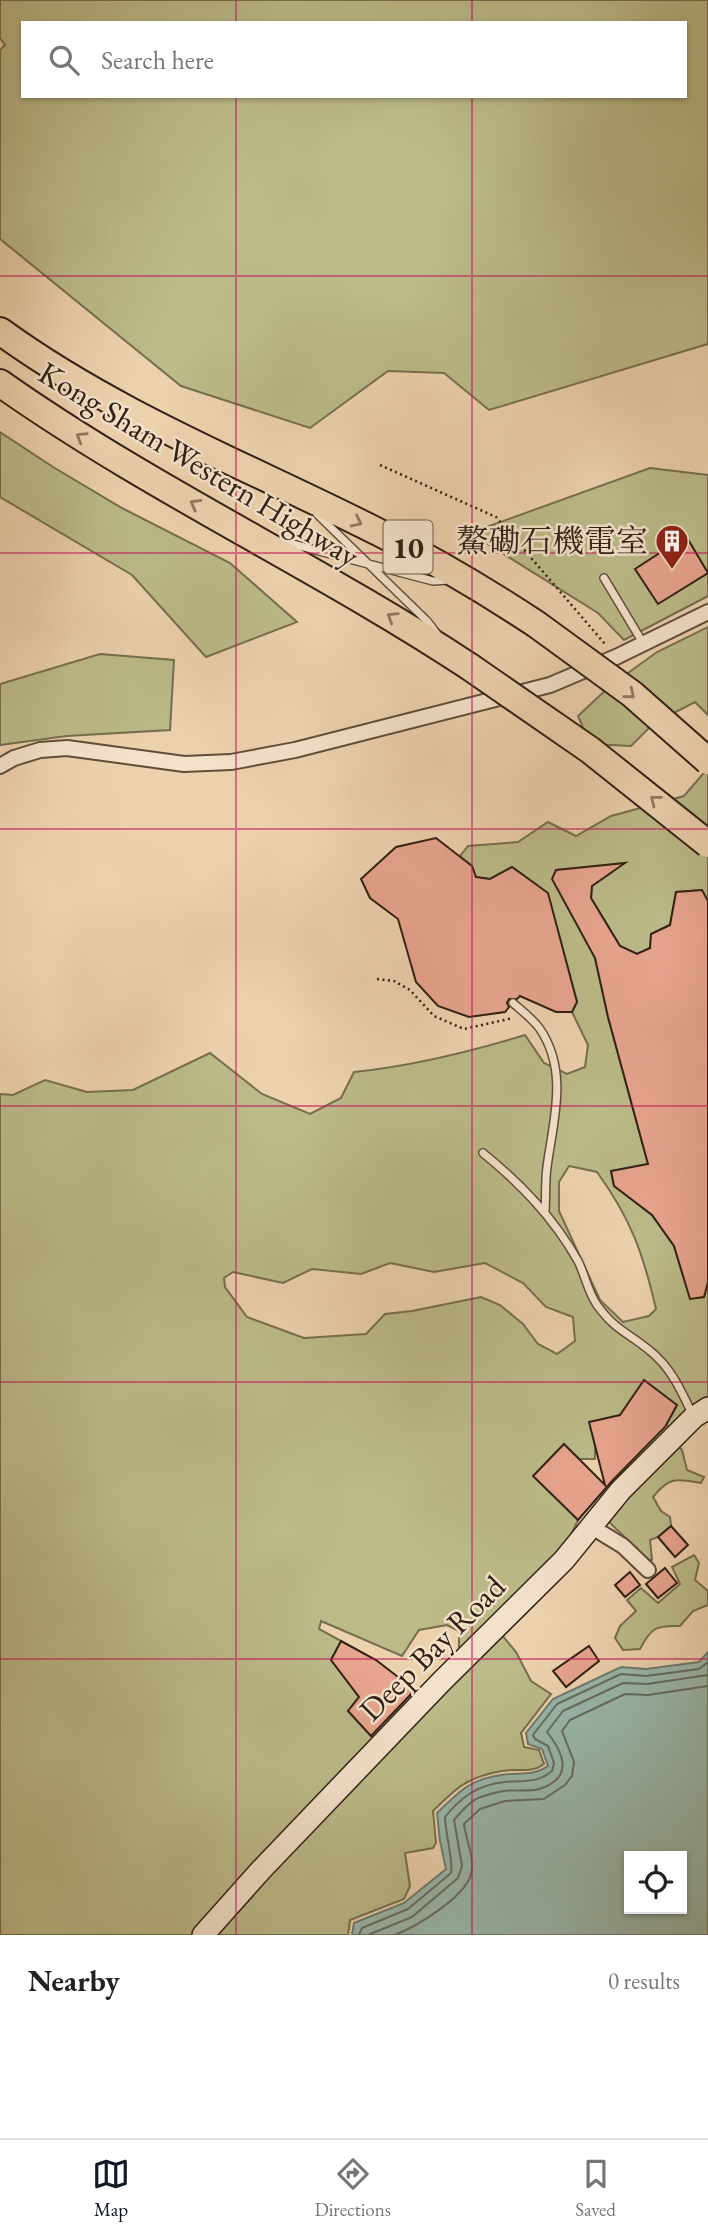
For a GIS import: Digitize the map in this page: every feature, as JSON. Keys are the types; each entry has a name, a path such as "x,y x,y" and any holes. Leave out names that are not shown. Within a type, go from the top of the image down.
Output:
{"highway":[{"name":"Kong Sham Western Highway","path":"0,331 100,396 392,539 467,581 536,624 632,694 708,761"},
{"name":"Kong Sham Western Highway","path":"0,383 96,446 387,614 466,664"},
{"name":"10","path":"466,664 590,750 708,844"}],"street":[{"path":"0,766 14,758 40,750 67,747 184,764 231,762 295,750 550,685 616,657 708,612"},
{"name":"Deep Bay Road","path":"203,1935 261,1870 431,1692 564,1560 621,1490 701,1413"},
{"path":"592,1527 623,1546 648,1570"}],"lane":[{"path":"284,486 427,621 466,664"},
{"path":"251,535 433,580 467,581"},
{"path":"604,578 643,644"},
{"path":"513,1003 540,1029 553,1055 558,1088 556,1121 547,1168 545,1211"},
{"path":"483,1153 512,1176 545,1211 579,1264 595,1303 615,1328 650,1351 675,1378 701,1413"}],"path":[{"path":"380,465 496,517 616,657"},
{"path":"377,979 394,981 410,990 434,1016 464,1030 527,1015"}],"shaded area":[{"path":"0,0 708,0 708,344 489,410 444,373 388,371 310,428 181,386 0,239 0,50 5,45 0,38"},
{"path":"0,432 122,508 230,563 297,622 206,657 132,575 0,497"},
{"path":"650,468 708,475 708,596 624,640 598,613 470,533"},
{"path":"708,627 708,715 695,702 654,723 631,746 590,744 578,716 610,686 657,652"},
{"path":"100,654 174,660 170,730 67,736 0,745 0,684"},
{"path":"708,768 708,901 702,890 676,892 670,925 652,934 650,948 637,954 620,946 591,898 592,886 612,872 609,865 556,870 595,958 608,1017 648,1164 611,1171 614,1186 652,1215 674,1246 690,1298 704,1297 708,1282 708,1399 672,1428 666,1425 677,1405 620,1415 595,1444 595,1459 579,1459 564,1445 578,1520 567,1543 491,1622 516,1652 531,1681 551,1694 521,1733 524,1747 539,1750 544,1764 534,1769 502,1771 471,1780 449,1796 433,1811 436,1843 433,1848 405,1853 410,1886 404,1899 350,1920 348,1935 0,1935 0,1094 13,1095 45,1080 87,1092 133,1090 210,1053 262,1094 310,1114 341,1098 354,1072 441,1058 525,1035 544,1063 567,1074 585,1067 588,1045 572,1012 577,1002 557,929 538,886 512,867 490,879 476,877 472,866 460,856 468,846 518,842 548,822 576,836 611,816 684,796","holes":["569,1166 597,1172 619,1205 641,1253 651,1289 656,1309 649,1316 623,1322 600,1300 559,1211 559,1182","390,1263 434,1272 485,1263 523,1283 546,1307 573,1317 575,1341 557,1354 538,1344 523,1324 500,1305 481,1297 385,1314 366,1334 304,1338 247,1317 225,1287 224,1278 233,1272 283,1283 312,1269 361,1274","321,1621 402,1656 419,1630 447,1625 459,1631 459,1655 374,1739 348,1711 359,1697 331,1660 341,1641 319,1629"]},
{"path":"676,1443 682,1450 687,1470 704,1477 701,1483 679,1480 669,1482 653,1497 661,1511 670,1517 671,1526 650,1540 652,1560 646,1561 606,1519"},
{"path":"694,1555 699,1563 695,1580 708,1591 708,1605 693,1611 680,1626 655,1629 640,1649 623,1650 615,1638 620,1626 636,1611 627,1600 641,1588 658,1603 680,1584 672,1567"}],"water":[{"path":"708,1652 708,1935 352,1935 354,1923 404,1903 446,1869 437,1813 458,1793 490,1777 531,1773 548,1766 542,1749 528,1744 526,1733 553,1699 621,1667 646,1669 699,1662"}],"building":[{"name":"鰲磡石機電室","path":"686,536 708,573 658,604 635,569"},
{"path":"436,838 472,866 476,877 490,879 512,867 548,893 577,1002 572,1012 556,1012 520,996 517,999 509,999 509,1007 505,1012 469,1017 438,1006 416,982 398,919 370,898 361,879 396,847"},
{"path":"625,863 592,886 591,898 620,946 637,954 650,948 651,934 670,925 676,892 702,890 708,901 708,1282 704,1297 690,1299 674,1246 652,1215 614,1186 611,1171 648,1164 608,1017 595,958 552,879 556,870"},
{"path":"644,1380 677,1405 665,1427 578,1520 533,1476 564,1444 605,1485 589,1422 620,1415"},
{"path":"671,1526 688,1545 675,1557 658,1537"},
{"path":"665,1568 677,1583 658,1598 646,1584"},
{"path":"630,1572 640,1585 625,1597 615,1585"},
{"path":"341,1641 376,1660 415,1690 371,1736 348,1711 359,1697 331,1660"},
{"path":"589,1646 599,1661 566,1687 553,1671"}],"place":[{"name":"鰲磡石機電室","path":"672,571"}]}
